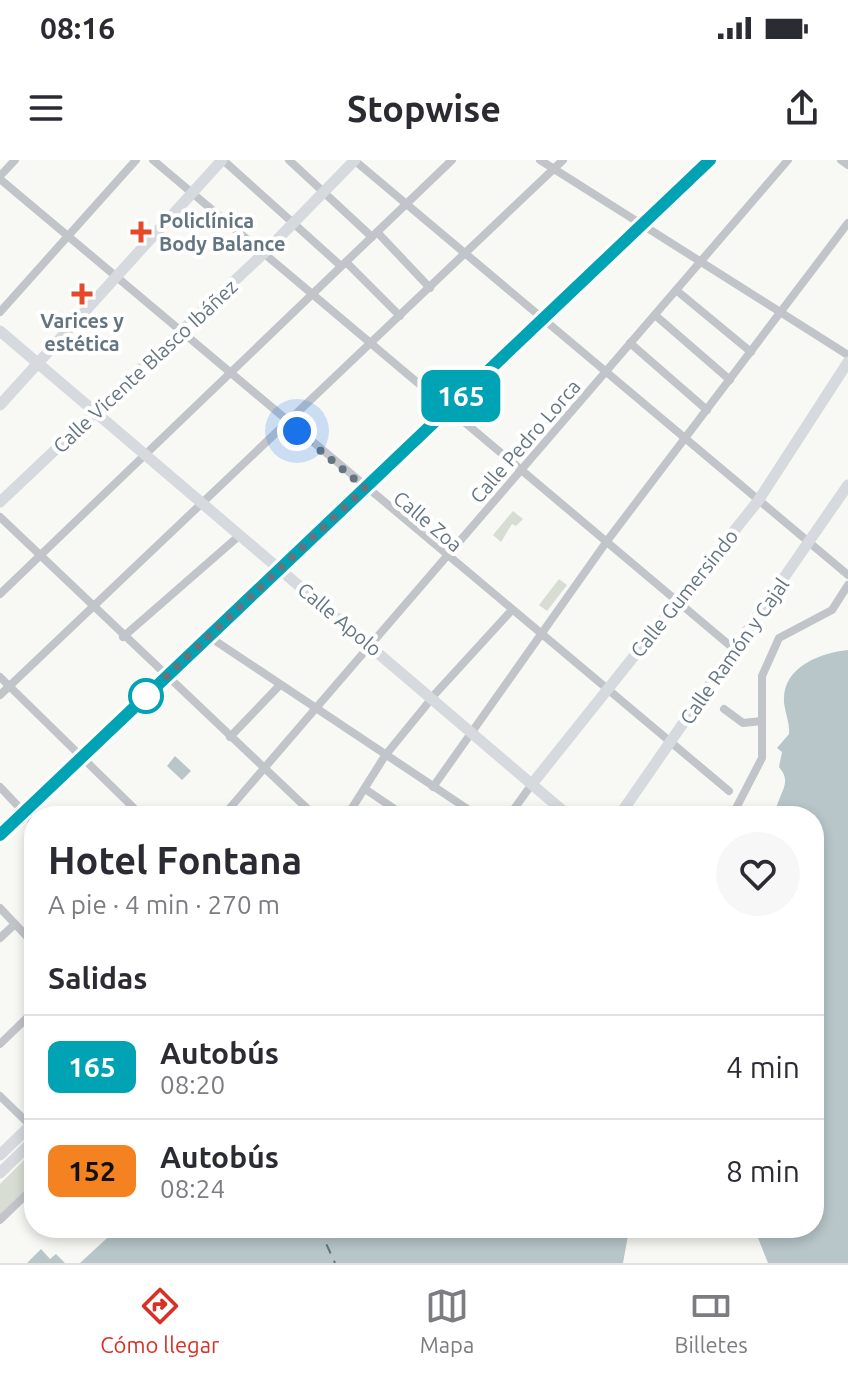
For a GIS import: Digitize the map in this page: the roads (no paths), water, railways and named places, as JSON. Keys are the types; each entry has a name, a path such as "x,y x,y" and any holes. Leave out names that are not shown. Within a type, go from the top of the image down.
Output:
{"street":[{"path":"0,178 15,160"},
{"path":"0,312 136,160"},
{"path":"153,160 734,649"},
{"path":"0,405 223,160 400,316"},
{"path":"289,160 375,234 430,288"},
{"path":"355,160 848,575"},
{"name":"Calle Vicente Blasco Ibáñez","path":"0,502 264,253 355,160"},
{"path":"0,594 452,160"},
{"path":"540,160 848,355"},
{"path":"0,695 563,160"},
{"path":"30,806 710,160"},
{"name":"Calle Pedro Lorca","path":"232,806 788,160"},
{"path":"841,160 848,165"},
{"name":"Calle Zoa","path":"0,178 446,557 729,791"},
{"path":"433,787 538,634 848,223"},
{"path":"676,290 751,352"},
{"path":"655,315 730,380"},
{"name":"Calle Apolo","path":"0,331 557,806"},
{"path":"630,343 707,410"},
{"name":"Calle Gumersindo","path":"516,806 605,689 758,501 848,362"},
{"name":"Calle Ramón y Cajal","path":"626,806 848,485"},
{"path":"0,517 92,608 304,806"},
{"path":"123,637 240,535"},
{"path":"737,806 762,758 762,676 779,638 832,610 848,585"},
{"path":"435,694 511,611"},
{"path":"208,636 462,806"},
{"path":"0,677 132,806"},
{"path":"230,737 279,686"},
{"path":"354,806 386,755 428,703"},
{"path":"724,709 743,723 762,721"},
{"path":"0,787 24,812 0,835"},
{"path":"365,789 384,806"},
{"path":"0,908 24,934"},
{"path":"0,938 15,924"},
{"path":"0,1044 24,1021"},
{"path":"0,1096 24,1117"},
{"path":"0,1155 24,1132"},
{"path":"0,1173 24,1150"},
{"path":"0,1181 24,1157"},
{"path":"0,1220 24,1197"}],"place":[{"name":"Policlínica Body Balance","path":"141,232"},
{"name":"Varices y estética","path":"82,294"}]}
